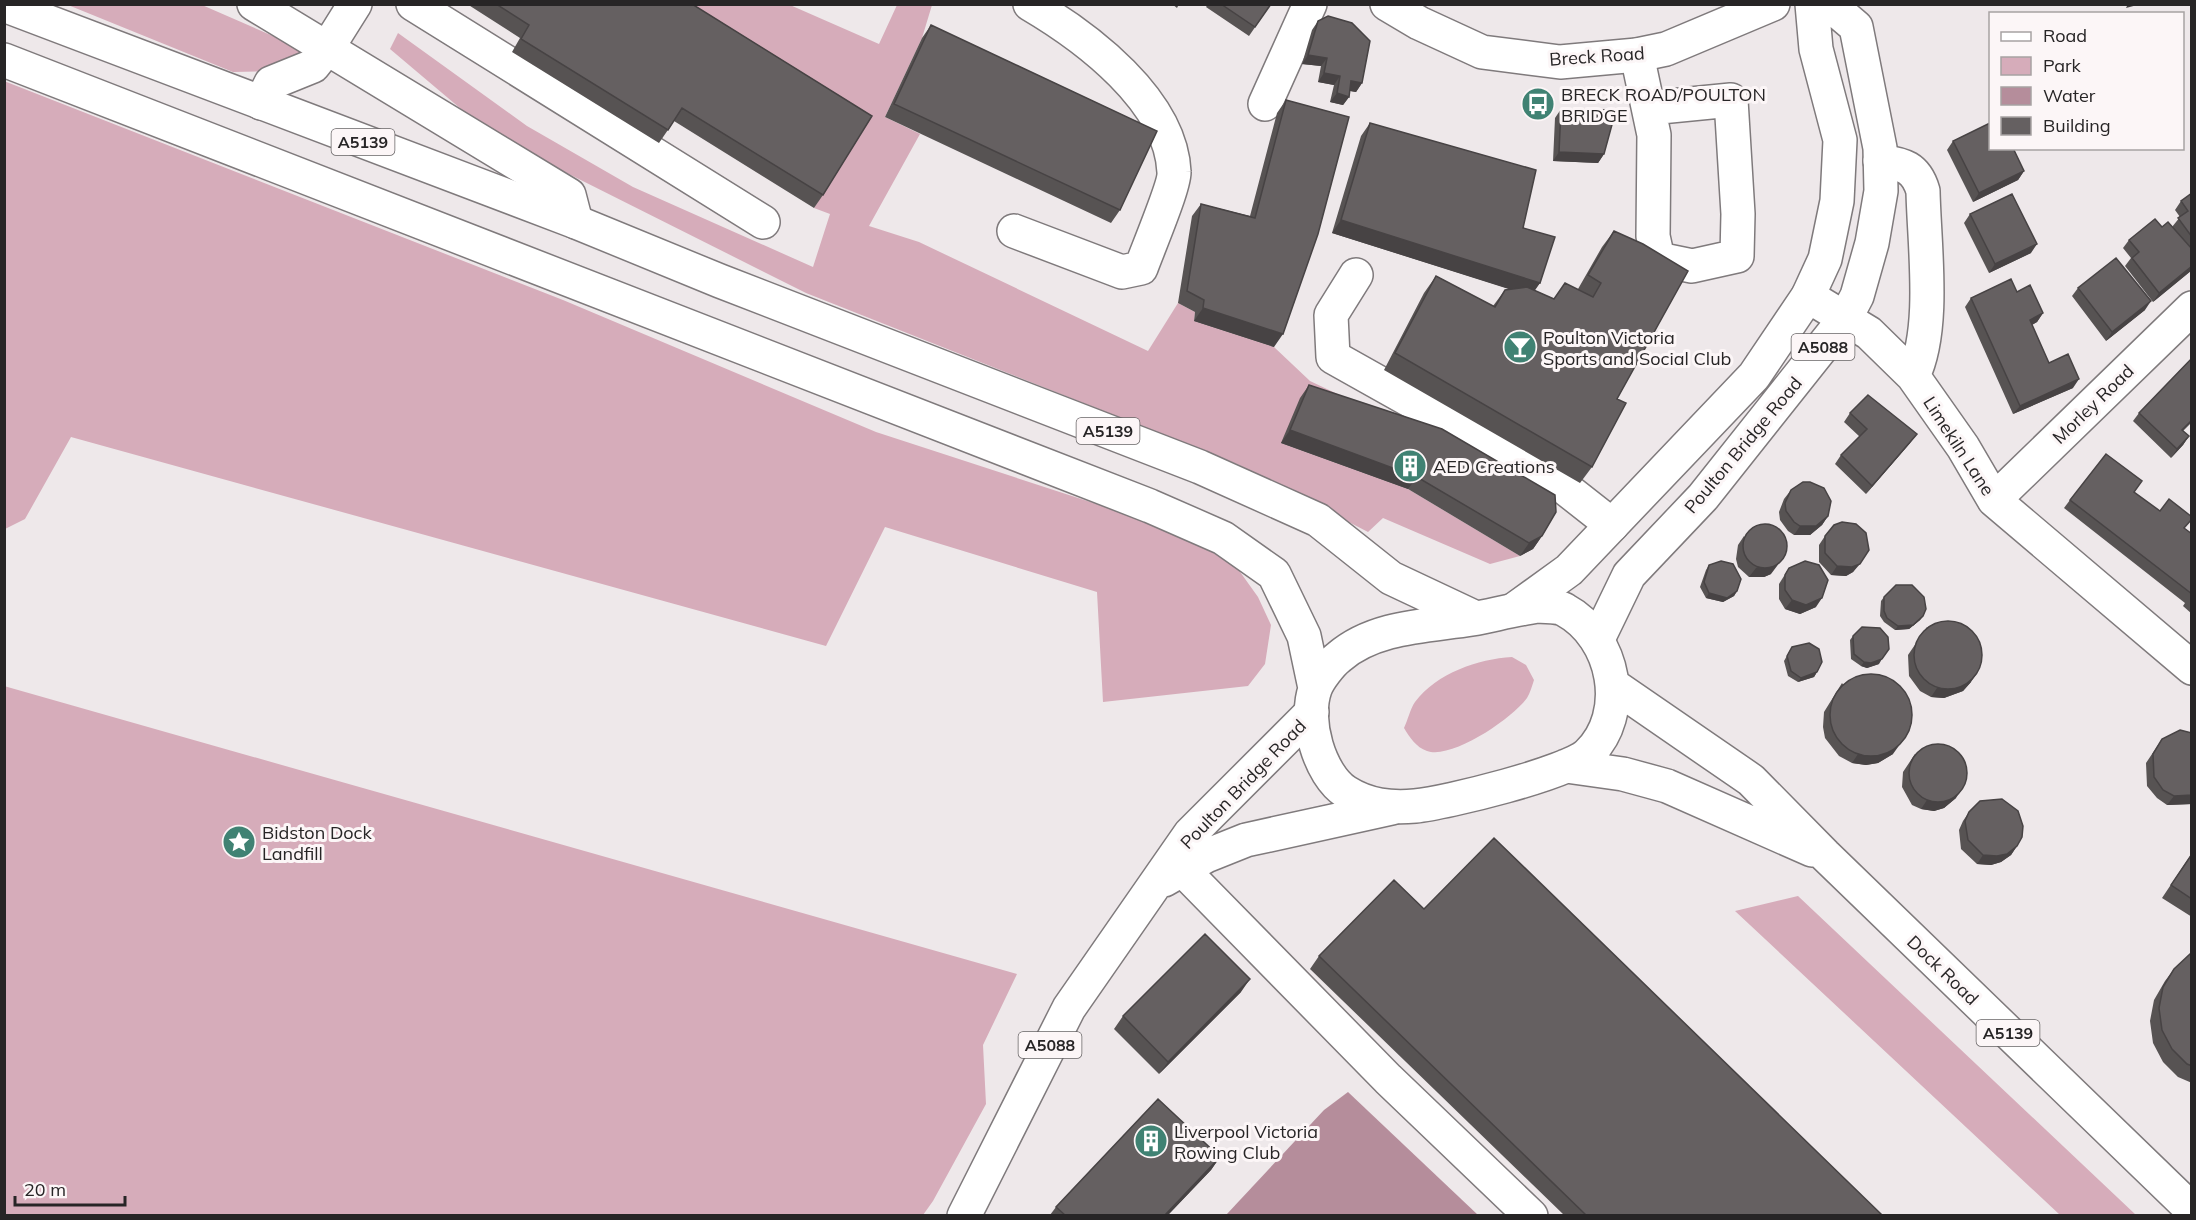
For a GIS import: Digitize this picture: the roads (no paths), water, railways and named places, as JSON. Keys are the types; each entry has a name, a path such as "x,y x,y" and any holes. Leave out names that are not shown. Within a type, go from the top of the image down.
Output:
{"main road":[{"path":"254,4 569,195 576,222"},
{"path":"261,104 271,83 313,66 355,4"},
{"path":"412,4 763,222"},
{"path":"1014,231 1122,272 1142,267 1175,174 1167,138 1142,92 1064,24 1030,4"},
{"path":"1265,104 1310,4"},
{"name":"Breck Road","path":"1388,4 1419,23 1482,52 1560,62 1652,52 1773,4"},
{"path":"1650,108 1731,100 1738,214 1737,256 1692,266 1658,259 1653,236 1654,135 1650,108 1652,52 1697,22 1708,4"},
{"name":"Poulton Bridge Road","path":"1515,609 1569,570 1754,376 1809,296 1825,259 1838,201 1840,140 1816,50 1812,4"},
{"name":"Poulton Bridge Road","path":"1598,639 1629,575 1703,497 1846,317 1857,296 1872,243 1881,191 1880,161 1856,27 1829,4"},
{"name":"A5139","path":"4,5 576,222 731,286 1200,466 1318,520 1391,578 1476,618"},
{"name":"A5139","path":"4,60 1139,502 1223,538 1274,574 1304,636 1313,700 1313,741 1330,775 1345,791 1366,802 1392,808 1423,805 1521,782 1566,766 1587,755 1605,731 1613,685 1608,661 1598,639 1564,609 1539,606 1371,637 1338,657 1313,700"},
{"path":"1880,161 1905,164 1914,172 1923,191 1925,330 1922,358 1913,376"},
{"path":"1356,275 1331,315 1333,357 1561,485 1612,525"},
{"name":"Limekiln Lane","path":"1809,296 1869,333 1913,376 1963,447 1994,500 2192,668"},
{"name":"Morley Road","path":"1994,500 2192,308"},
{"name":"Dock Road","path":"1613,685 1751,780 1825,855 2192,1210"},
{"name":"Poulton Bridge Road","path":"1154,886 1191,834 1313,700"},
{"name":"Dock Road","path":"1566,766 1623,774 1667,786 1825,855"},
{"name":"Poulton Bridge Road","path":"1154,886 1206,856 1246,840 1392,808"},
{"path":"1182,869 1388,1079 1531,1215"},
{"name":"A5088","path":"964,1215 1069,1008 1154,886"}],"water":[{"path":"1348,1092 1478,1215 1226,1215 1324,1110"}],"place":[{"name":"BRECK ROAD/POULTON BRIDGE","path":"1538,104"},
{"name":"Poulton Victoria Sports and Social Club","path":"1520,347"},
{"name":"AED Creations","path":"1410,466"},
{"name":"Bidston Dock Landfill","path":"239,842"},
{"name":"Liverpool Victoria Rowing Club","path":"1151,1141"}]}
